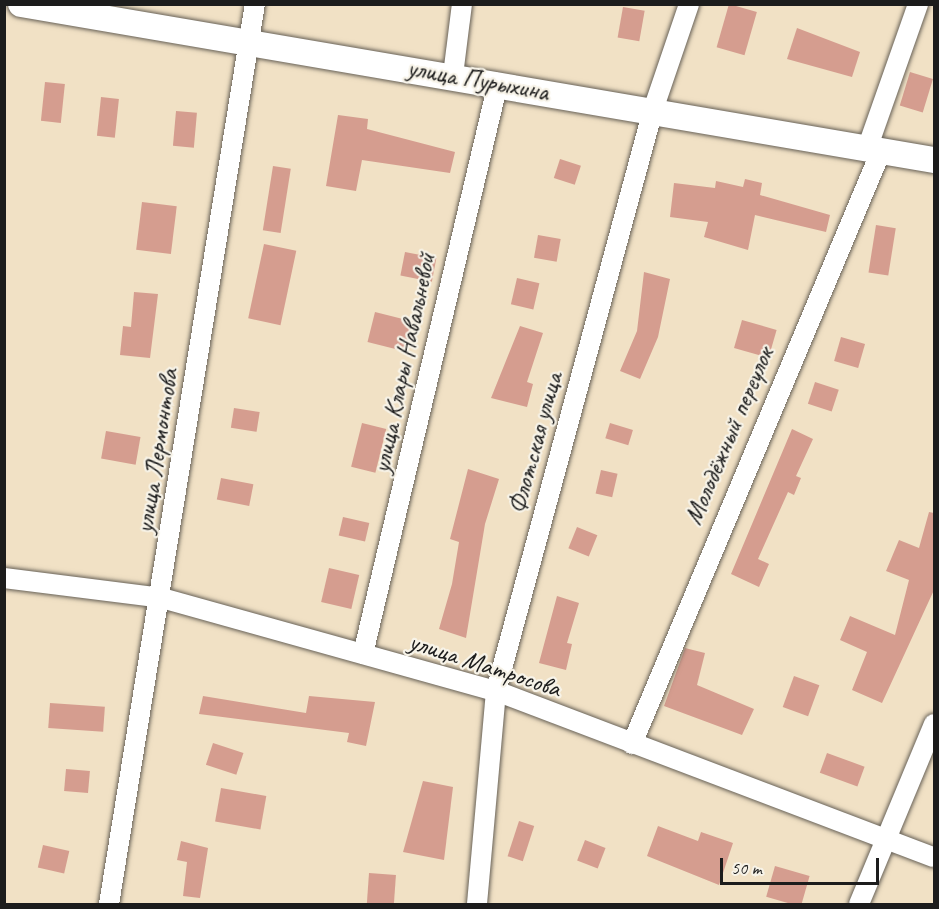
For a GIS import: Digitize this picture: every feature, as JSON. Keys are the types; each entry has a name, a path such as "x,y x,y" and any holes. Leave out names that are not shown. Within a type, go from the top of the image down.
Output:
{"street":[{"name":"улица Лермонтова","path":"108,904 162,598 255,4"},
{"path":"453,75 462,4"},
{"name":"Флотская улица","path":"477,904 496,691 653,110 689,4"},
{"name":"Молодёжный переулок","path":"632,744 874,150 918,4"},
{"name":"улица Пурыхина","path":"28,5 453,75 934,160"},
{"name":"улица Клары Навальневой","path":"363,654 498,83"},
{"name":"улица Матросова","path":"4,578 162,598 496,691 934,857"},
{"path":"859,904 934,724"}],"building":[{"path":"729,4 757,12 744,55 717,47"},
{"path":"623,7 645,11 639,41 618,38"},
{"path":"797,28 860,52 852,77 787,59"},
{"path":"910,72 933,79 923,112 900,105"},
{"path":"45,82 65,84 61,123 41,121"},
{"path":"101,97 119,99 115,138 97,136"},
{"path":"176,111 197,113 194,148 173,146"},
{"path":"338,115 368,119 367,129 455,152 450,173 362,160 356,191 326,186"},
{"path":"560,159 581,166 575,185 554,178"},
{"path":"273,166 291,169 281,233 263,230"},
{"path":"745,179 762,183 760,195 830,215 826,232 755,215 748,250 704,237 708,222 670,217 674,183 715,188 716,181 743,187"},
{"path":"142,202 177,206 171,254 136,250"},
{"path":"876,225 896,228 888,276 868,272"},
{"path":"538,235 561,239 557,262 534,258"},
{"path":"264,244 296,251 280,325 248,318"},
{"path":"405,252 436,258 432,282 400,276"},
{"path":"644,272 670,279 658,337 640,379 620,371 637,331"},
{"path":"517,278 539,283 533,309 511,304"},
{"path":"134,292 158,294 150,358 120,355 123,326 131,327"},
{"path":"375,312 415,322 407,352 368,342"},
{"path":"742,320 777,330 769,358 734,348"},
{"path":"520,326 543,333 527,382 533,384 527,407 491,398"},
{"path":"841,337 865,344 858,368 834,361"},
{"path":"815,382 839,390 832,412 808,404"},
{"path":"234,408 260,412 257,432 231,428"},
{"path":"362,423 386,429 375,473 351,467"},
{"path":"610,423 633,430 628,445 605,438"},
{"path":"792,429 813,439 796,476 801,478 794,495 788,492 758,559 769,564 759,587 731,574"},
{"path":"106,431 140,437 136,465 101,459"},
{"path":"468,469 499,479 485,524 466,638 439,629 452,584 459,542 450,539"},
{"path":"601,470 618,474 612,497 596,493"},
{"path":"221,478 253,484 249,506 217,500"},
{"path":"929,512 934,513 934,590 882,703 852,690 867,652 840,640 850,616 895,635 909,580 886,571 899,540 919,548"},
{"path":"343,517 369,523 365,542 339,536"},
{"path":"577,527 597,535 589,557 568,548"},
{"path":"329,568 359,575 351,609 321,602"},
{"path":"557,596 579,603 567,643 572,644 566,670 539,663"},
{"path":"685,648 705,653 697,685 754,709 742,735 664,706"},
{"path":"794,676 819,685 808,716 783,707"},
{"path":"203,696 306,713 309,696 375,702 366,746 347,742 349,733 199,714"},
{"path":"50,703 105,707 103,732 48,728"},
{"path":"213,743 243,753 236,775 206,765"},
{"path":"827,753 865,767 857,786 820,773"},
{"path":"66,769 90,771 88,793 64,791"},
{"path":"423,781 453,787 444,860 403,852"},
{"path":"221,788 266,796 260,829 215,821"},
{"path":"519,821 534,826 523,861 508,856"},
{"path":"658,826 698,841 701,832 733,843 719,885 647,856"},
{"path":"585,840 606,848 598,868 577,861"},
{"path":"181,841 208,848 200,898 183,896 187,862 177,860"},
{"path":"43,845 69,851 64,873 38,867"},
{"path":"775,866 810,876 802,904 791,904 766,897"},
{"path":"369,873 396,875 394,904 367,904"}]}
